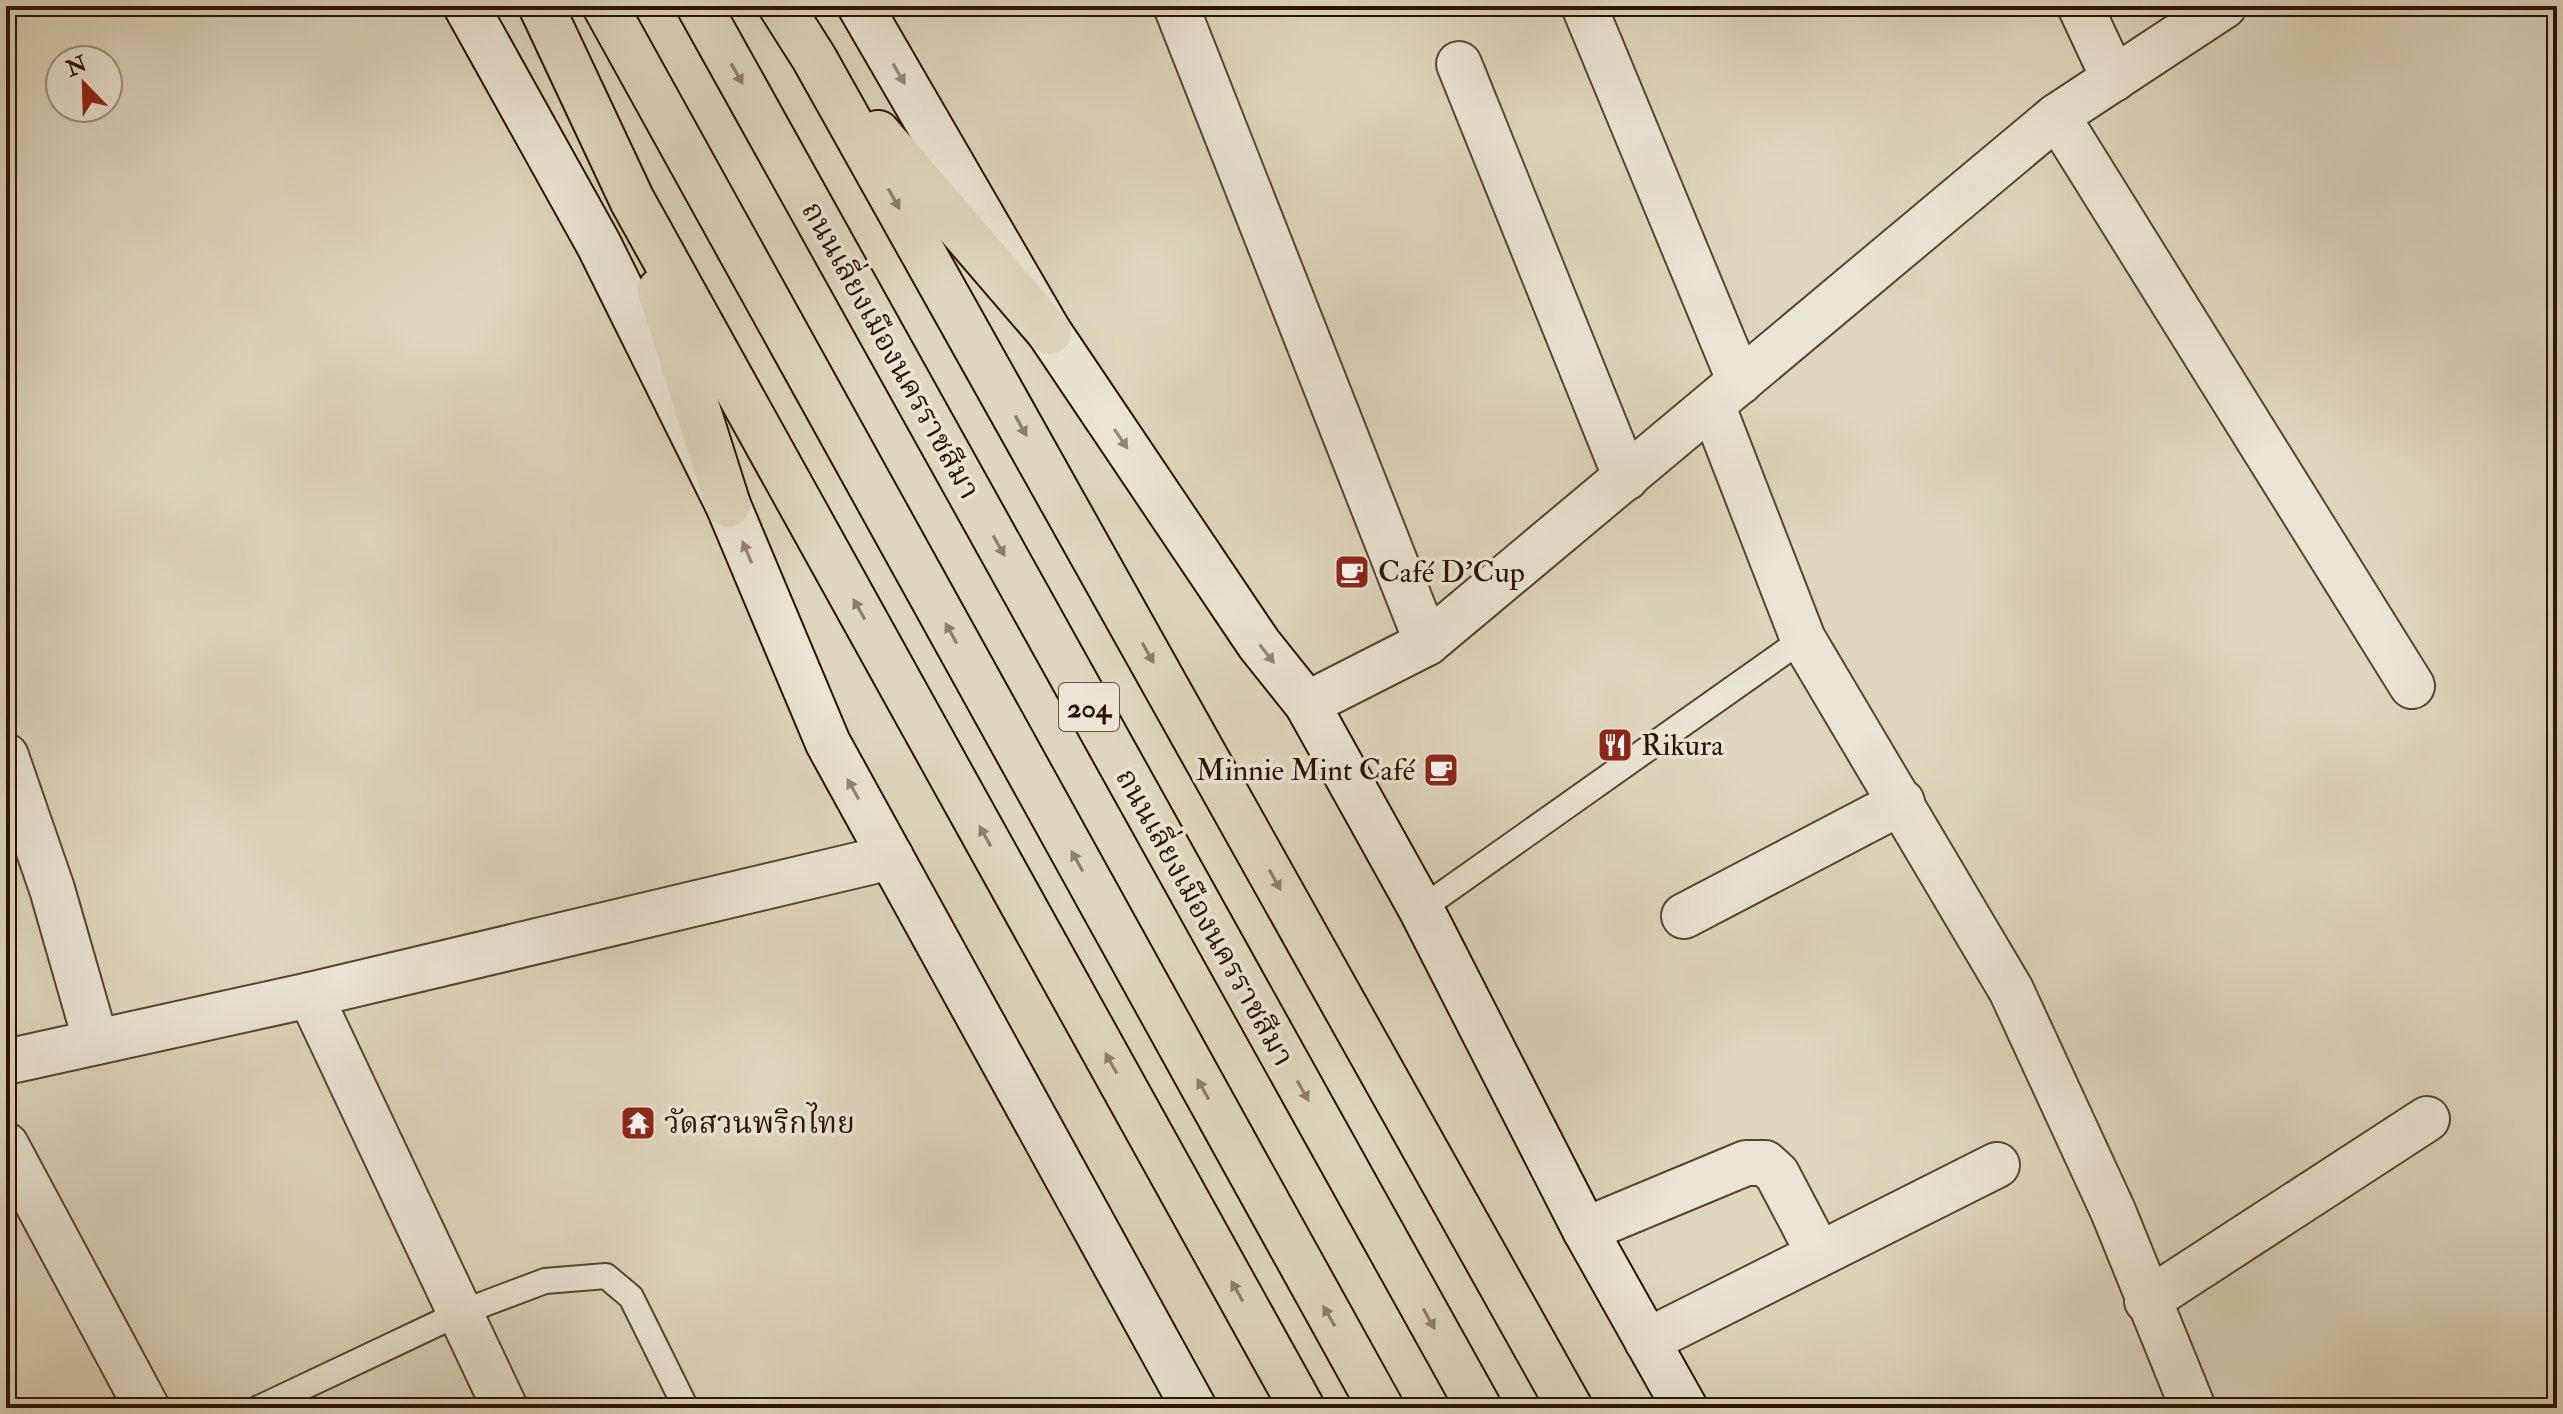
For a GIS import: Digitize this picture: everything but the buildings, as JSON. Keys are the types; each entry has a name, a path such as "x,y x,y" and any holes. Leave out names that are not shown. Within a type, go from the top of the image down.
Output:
{"highway":[{"path":"541,6 632,200 1302,1408"},
{"path":"605,6 1381,1408"},
{"name":"ถนนเลี่ยงเมืองนครราชสีมา","path":"699,6 1479,1408"},
{"path":"781,6 814,58 1570,1408"},
{"path":"814,58 1049,332"},
{"path":"632,200 728,505"}],"street":[{"path":"466,6 599,245 728,505 828,743 1194,1408"},
{"path":"860,6 1049,332 1259,644 1307,704 1421,909 1585,1230 1685,1408"},
{"path":"1176,6 1427,643"},
{"path":"1584,6 1726,395 1803,639 2011,990 2113,1211 2193,1408"},
{"path":"2080,6 2114,79"},
{"path":"1307,704 1427,643 2057,116 2224,6"},
{"path":"1459,64 1626,478"},
{"path":"2057,116 2412,686"},
{"path":"6,756 52,889 96,1042"},
{"path":"1684,916 1902,802"},
{"path":"6,1062 310,995 891,857"},
{"path":"310,995 505,1408"},
{"path":"2147,1301 2427,1119"},
{"path":"6,1145 147,1408"},
{"path":"1585,1230 1746,1163 1765,1163 1777,1174 1819,1254"},
{"path":"1647,1341 1997,1165"}],"lane":[{"path":"1421,909 1803,639"},
{"path":"259,1408 460,1313 545,1281 606,1276 631,1297 686,1408"}],"place":[{"name":"Café D'Cup","path":"1352,572"},
{"name":"Rikura","path":"1615,745"},
{"name":"Minnie Mint Café","path":"1441,770"},
{"name":"วัดสวนพริกไทย","path":"638,1123"}]}
